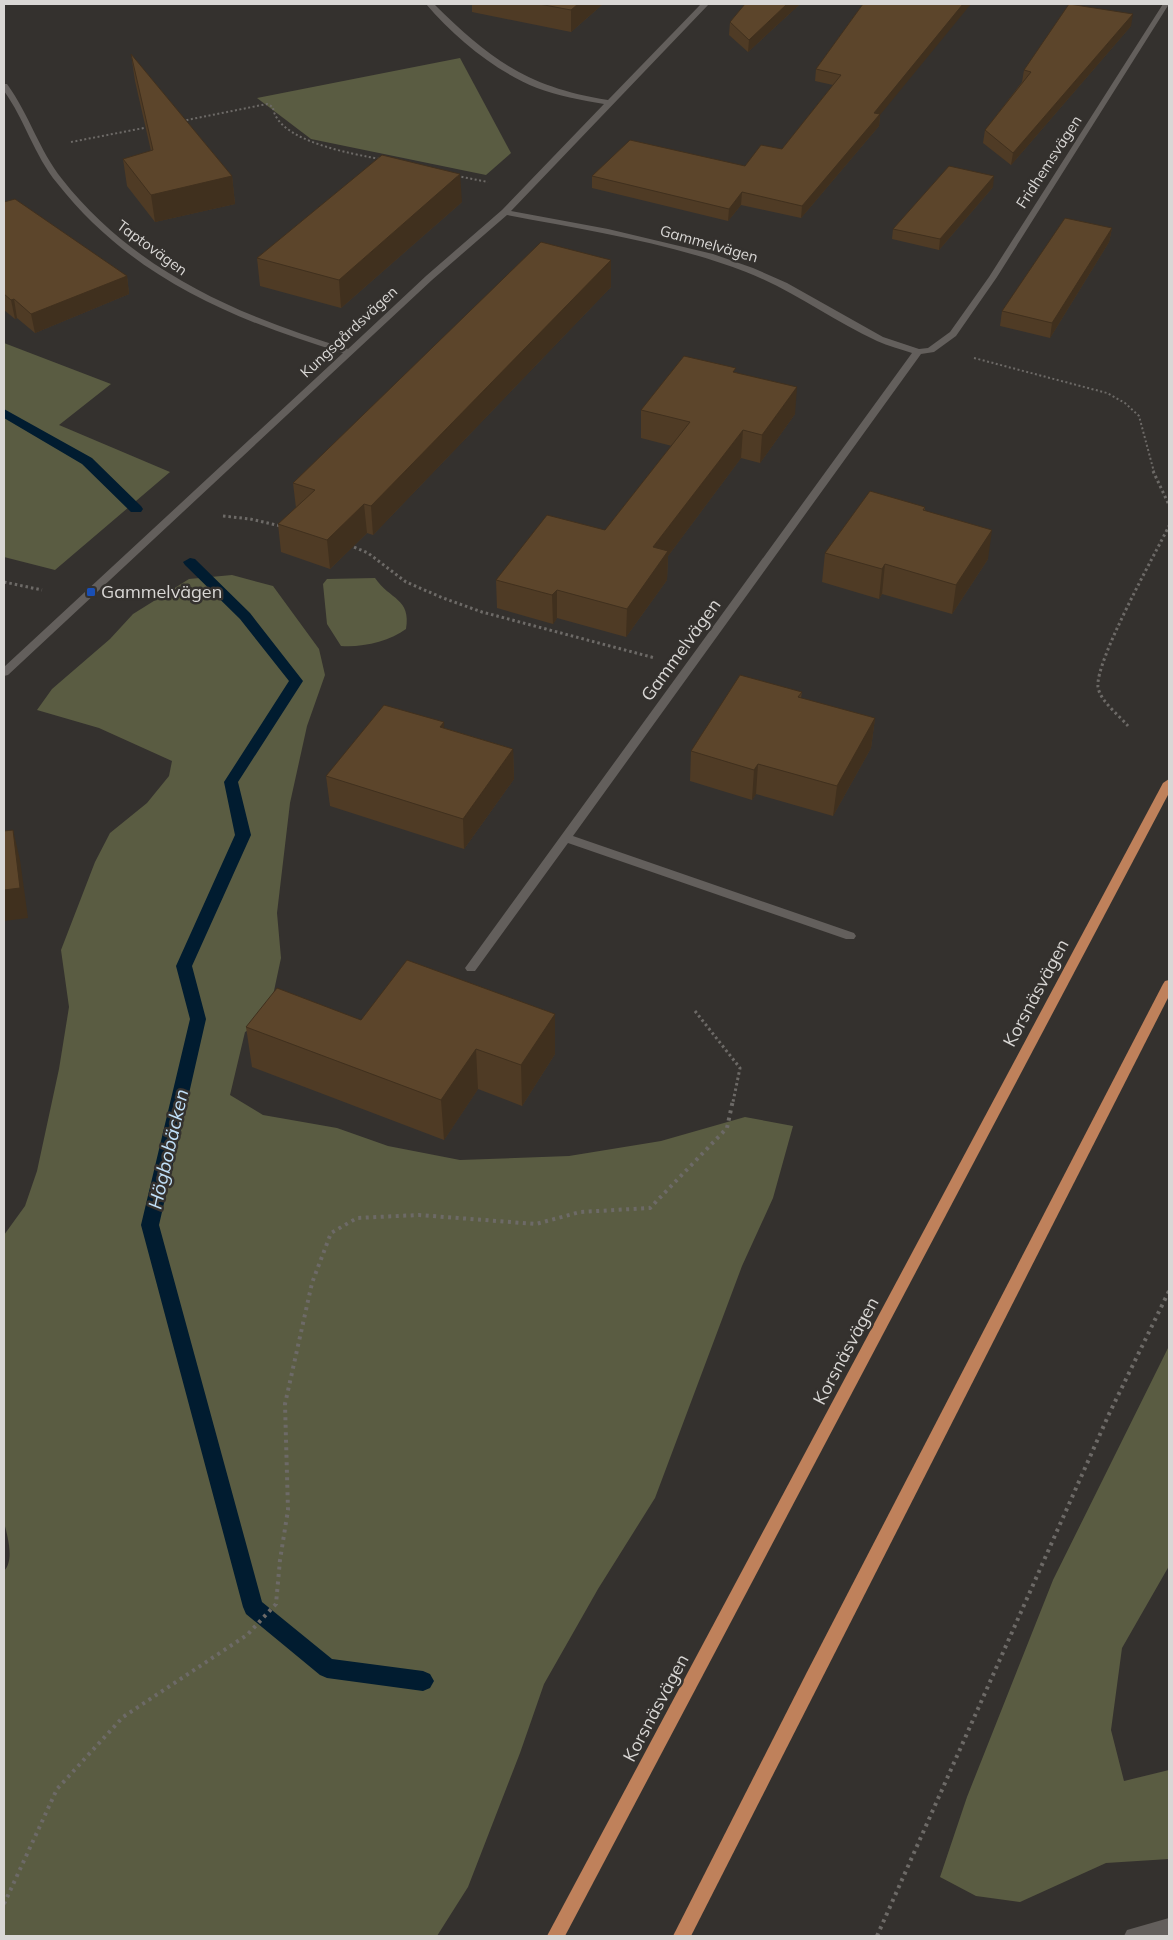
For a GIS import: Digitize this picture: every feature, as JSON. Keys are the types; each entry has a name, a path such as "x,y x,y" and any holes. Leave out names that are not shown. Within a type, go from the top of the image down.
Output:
{"main road":[{"name":"Korsnäsvägen","path":"556,1936 1169,783"},
{"path":"682,1936 1169,984"}],"street":[{"path":"430,4 480,52 516,75 558,93 610,103"},
{"name":"Kungsgårdsvägen","path":"4,673 429,278 506,212 705,4"},
{"name":"Fridhemsvägen","path":"953,334 992,277 1167,4"},
{"name":"Taptovägen","path":"4,86 58,178 84,211 115,240 162,276 191,293 253,320 349,352"},
{"name":"Gammelvägen","path":"506,212 608,232 700,254 750,270 784,284 880,339 918,352 931,350 953,334"},
{"name":"Gammelvägen","path":"471,968 918,352"},
{"path":"566,838 850,936"},
{"path":"1133,1936 1169,1927"}],"path":[{"path":"178,121 267,104 272,107 275,118 297,135 320,145 381,160"},
{"path":"41,148 149,127"},
{"path":"457,176 496,184"},
{"path":"931,350 992,362 1107,393 1125,403 1139,416 1155,478 1169,505"},
{"path":"176,513 250,519 286,528"},
{"path":"1128,726 1098,690 1097,681 1109,648 1146,568 1169,526"},
{"path":"346,543 368,554 406,582 443,598 482,612 689,668"},
{"path":"4,582 45,591"},
{"path":"4,1904 57,1789 123,1717 247,1634 276,1604 280,1560 288,1510 285,1404 312,1283 331,1233 357,1218 419,1215 536,1224 580,1212 650,1208 727,1128 740,1068 695,1011"},
{"path":"876,1936 1109,1414 1169,1291"}],"green space":[{"path":"460,58 511,153 486,175 311,139 257,98"},
{"path":"4,343 111,384 59,425 170,472 55,570 4,557"},
{"path":"232,575 273,586 319,649 325,675 307,726 290,803 277,913 281,958 268,1019 245,1032 230,1095 263,1115 337,1128 388,1146 460,1160 569,1156 661,1141 745,1117 793,1126 773,1198 742,1266 655,1498 598,1589 544,1684 520,1753 468,1887 437,1936 4,1936 4,1571 10,1554 4,1522 4,1235 25,1206 37,1171 59,1069 69,1007 61,950 95,862 110,833 147,803 169,776 172,761 99,728 37,710 52,689 110,639 133,614 189,579"},
{"path":"375,578 402,605 407,619 406,629 392,637 375,643 341,646 327,624 323,584 327,579"},
{"path":"1169,1346 1169,1566 1122,1648 1111,1730 1124,1781 1169,1770 1169,1859 1106,1863 1020,1902 976,1896 940,1877 967,1797 1053,1580"}],"building":[{"path":"539,4 578,4 571,10"},
{"path":"745,4 787,4 749,40 730,22"},
{"path":"863,4 963,4 874,113 880,114 802,206 742,192 729,209 592,176 630,140 745,166 761,145 782,149 841,75 816,69"},
{"path":"1069,4 1133,14 1013,153 985,130 1031,72 1024,70"},
{"path":"131,54 232,176 151,195 123,159 153,150"},
{"path":"382,155 460,174 339,280 257,258"},
{"path":"949,166 994,176 940,239 893,229"},
{"path":"15,199 127,276 31,314 14,299 11,300 4,294 4,202"},
{"path":"1065,218 1112,228 1052,323 1002,311"},
{"path":"541,242 611,260 371,506 364,504 327,540 278,524 315,490 293,483"},
{"path":"684,356 736,368 733,372 797,387 762,435 743,430 653,547 668,551 627,609 557,590 552,595 496,580 547,515 605,530 690,422 641,410"},
{"path":"870,491 925,507 923,510 992,530 956,585 885,564 882,569 825,553"},
{"path":"740,675 802,692 798,697 875,718 837,786 758,764 754,770 691,751"},
{"path":"384,705 444,722 440,727 513,749 463,819 326,776"},
{"path":"13,830 20,888 4,890 4,831"},
{"path":"407,960 555,1014 521,1065 476,1049 441,1100 246,1027 277,988 361,1020"}],"waterway":[{"name":"Högbobäcken","path":"4,413 87,461 136,509"},
{"name":"Högbobäcken","path":"190,562 245,616 296,681 231,782 243,835 184,966 198,1019 150,1225 253,1607 327,1668 423,1681"}],"place":[{"name":"Gammelvägen","path":"91,592"}]}
